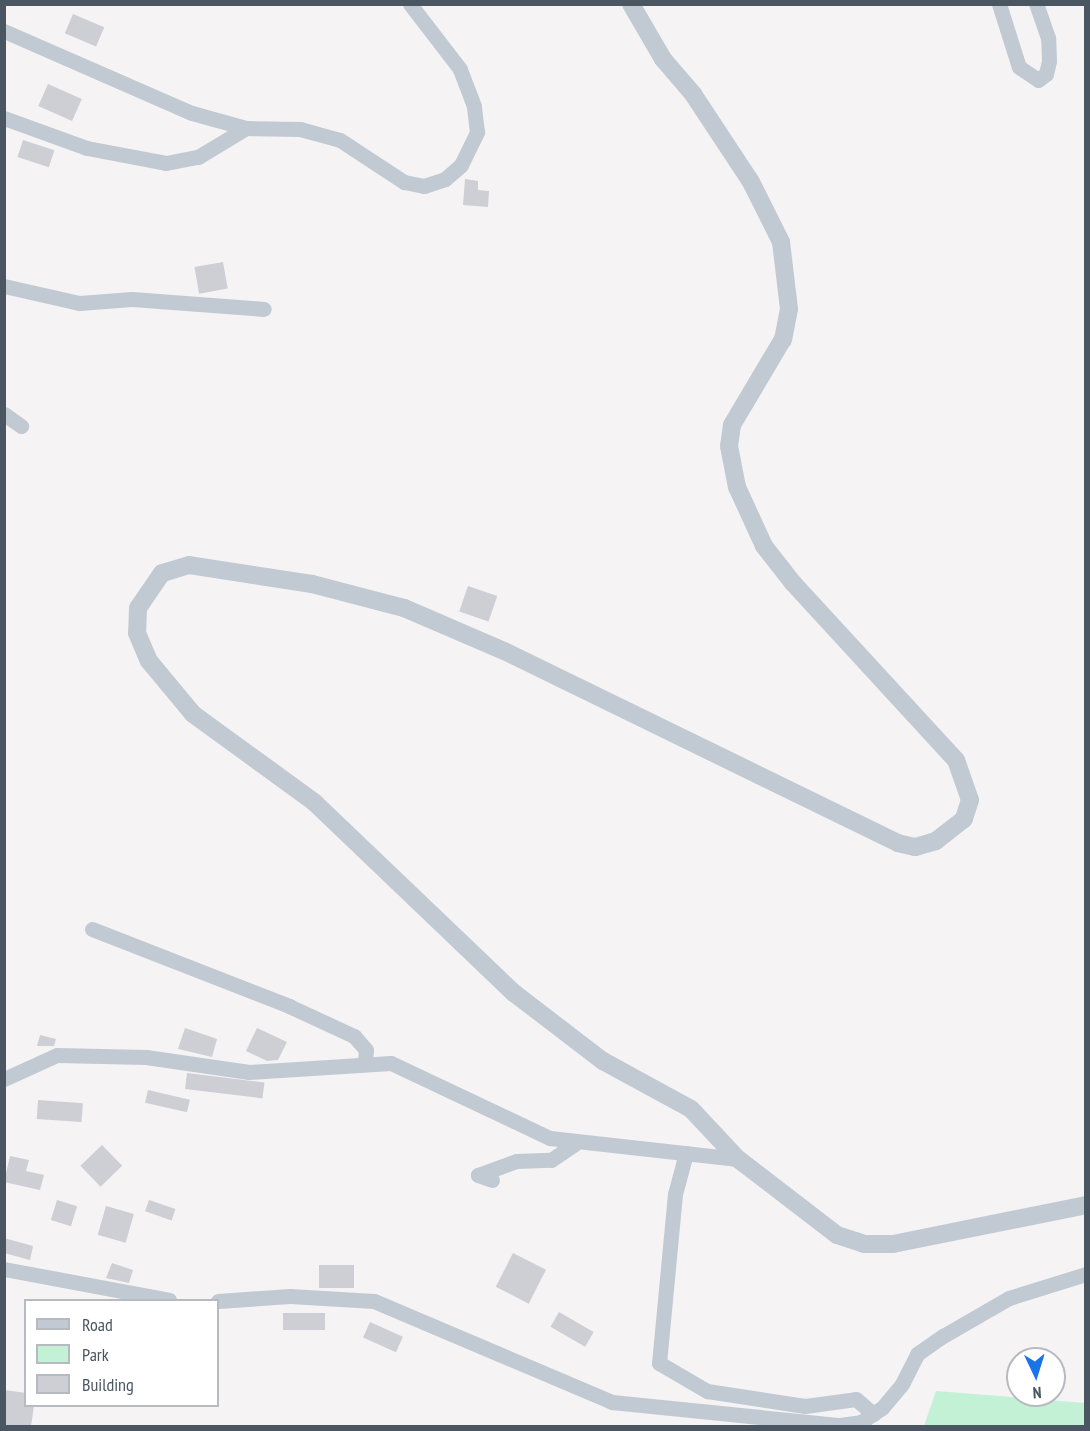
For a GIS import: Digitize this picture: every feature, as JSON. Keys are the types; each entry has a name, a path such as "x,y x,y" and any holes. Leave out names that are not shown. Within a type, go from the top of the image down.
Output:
{"street":[{"path":"4,31 192,113 246,128 300,129 340,141 404,182 424,186 445,179 461,165 477,132 474,106 460,69 410,4"},
{"path":"631,4 663,59 693,94 751,182 781,242 789,309 783,339 732,425 729,446 737,487 764,546 793,583 956,760 970,800 964,819 936,841 915,847 898,843 504,651 404,608 312,584 189,565 162,573 138,608 137,633 149,662 193,714 314,802 514,993 603,1061 691,1109 738,1159 806,1215 837,1235 864,1244 893,1244 1086,1205"},
{"path":"999,4 1018,67 1038,80 1046,74 1049,61 1048,38 1036,4"},
{"path":"4,118 87,148 166,163 198,157 246,128"},
{"path":"4,286 79,303 132,299 264,309"},
{"path":"4,414 21,426"},
{"path":"92,929 289,1006 354,1036 366,1050 365,1062"},
{"path":"4,1079 57,1055 146,1057 249,1071 365,1062 391,1063 426,1076 549,1138 575,1144 738,1159"},
{"path":"492,1180 478,1175 516,1161 551,1160 575,1144"},
{"path":"686,1153 675,1194 659,1363 707,1391 805,1406 856,1399 873,1414"},
{"path":"4,1269 165,1299"},
{"path":"219,1301 290,1296 374,1301 612,1401 840,1425 861,1422 873,1414 902,1384 917,1354 943,1336 1009,1298 1086,1274"}],"green space":[{"path":"936,1391 1006,1397 1006,1407 1066,1407 1066,1401 1085,1403 1085,1426 924,1426"}],"building":[{"path":"73,14 104,27 96,47 65,33"},
{"path":"48,84 82,99 72,121 38,106"},
{"path":"23,140 54,150 49,167 17,157"},
{"path":"465,179 478,181 478,190 489,191 488,207 463,205"},
{"path":"223,262 228,289 199,294 194,267"},
{"path":"468,586 497,596 489,622 459,612"},
{"path":"185,1028 217,1039 212,1057 178,1049"},
{"path":"257,1028 287,1042 278,1060 267,1061 246,1051"},
{"path":"40,1035 56,1039 54,1046 37,1046"},
{"path":"187,1073 264,1083 262,1098 185,1089"},
{"path":"148,1090 190,1100 187,1112 145,1103"},
{"path":"38,1100 83,1103 82,1122 37,1119"},
{"path":"102,1145 122,1166 101,1187 80,1166"},
{"path":"10,1156 29,1160 26,1171 44,1175 40,1190 4,1182"},
{"path":"57,1200 77,1206 71,1226 51,1220"},
{"path":"149,1200 175,1209 172,1220 145,1211"},
{"path":"106,1206 134,1214 126,1243 98,1235"},
{"path":"4,1238 33,1246 30,1260 4,1253"},
{"path":"513,1253 546,1270 529,1304 496,1287"},
{"path":"112,1263 133,1270 129,1283 106,1278"},
{"path":"319,1265 354,1265 354,1288 319,1288"},
{"path":"559,1312 594,1332 585,1347 550,1327"},
{"path":"283,1313 325,1313 325,1330 283,1330"},
{"path":"370,1322 403,1337 396,1352 363,1338"},
{"path":"4,1390 24,1393 24,1407 34,1407 31,1426 4,1426"}]}
